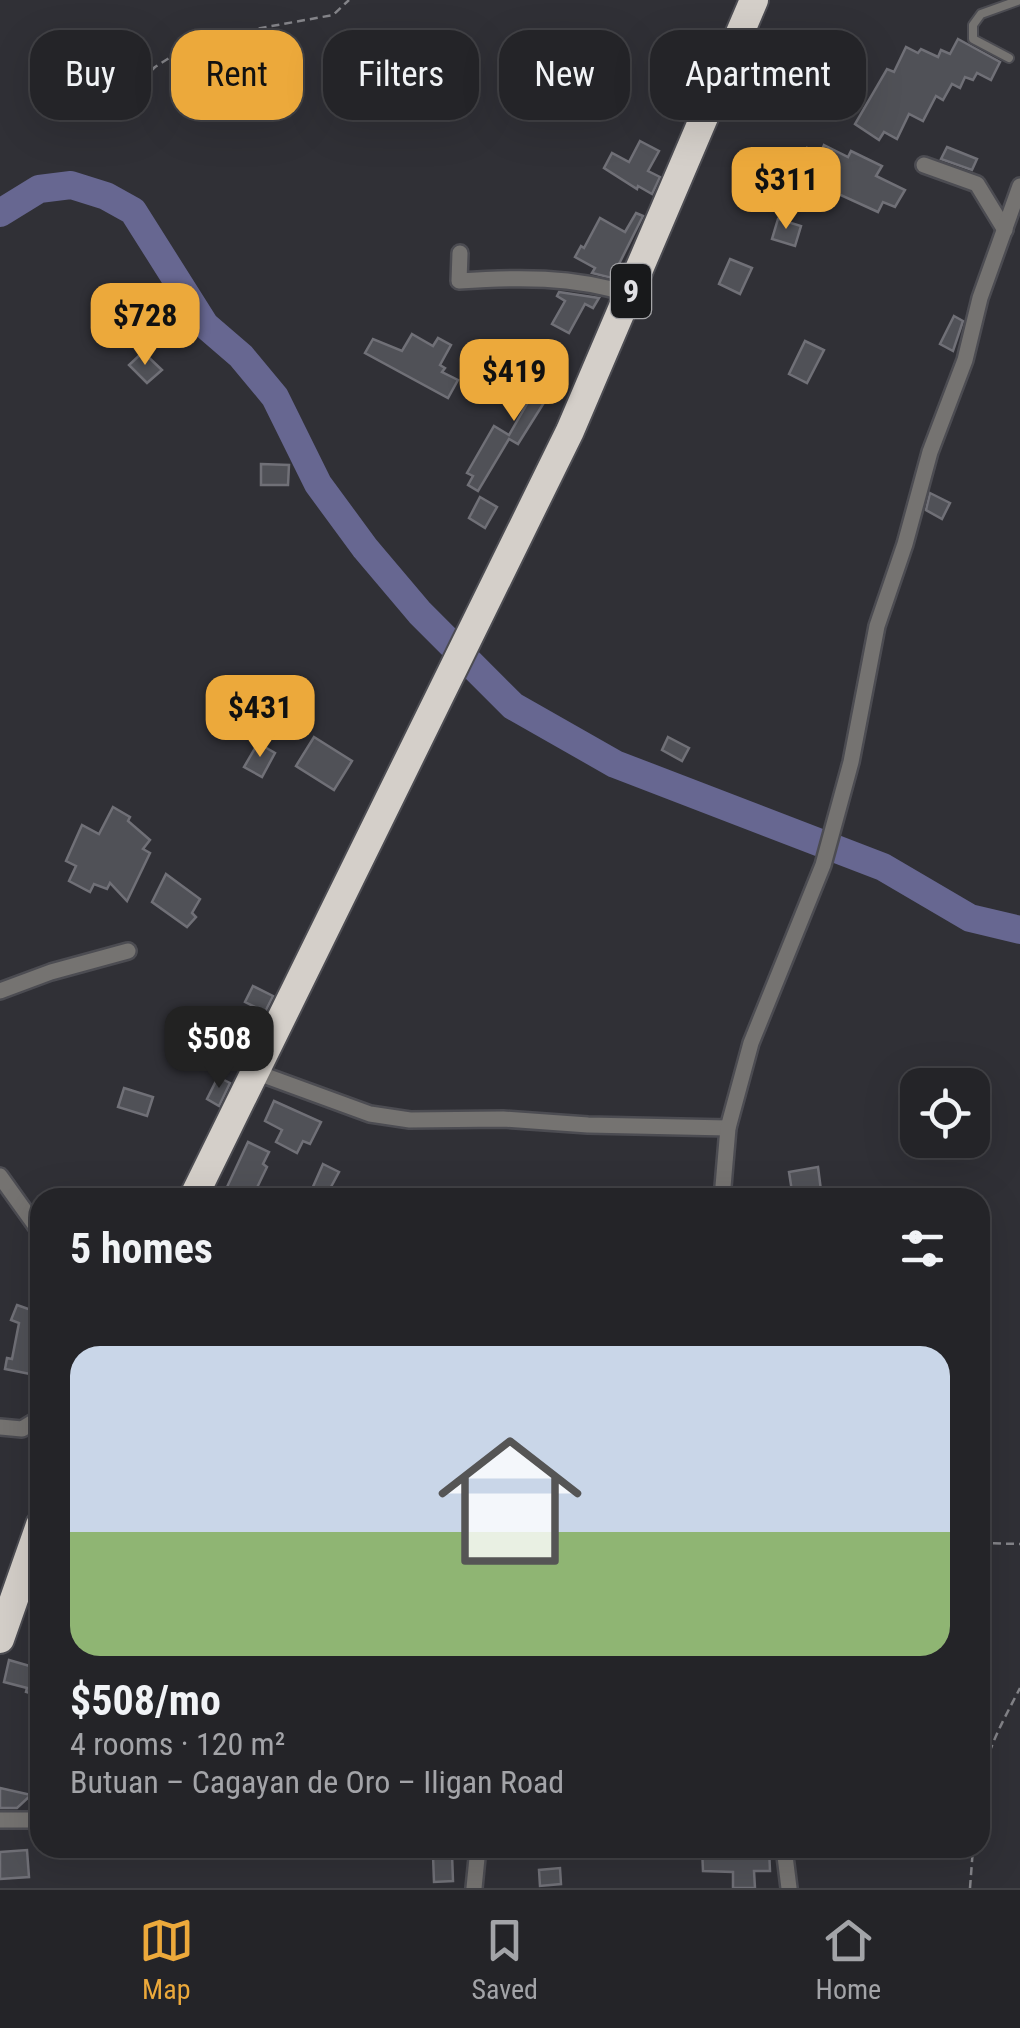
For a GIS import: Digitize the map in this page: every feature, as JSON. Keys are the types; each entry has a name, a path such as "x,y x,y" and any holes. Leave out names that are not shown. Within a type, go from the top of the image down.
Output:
{"highway":[{"name":"9","path":"198,1188 570,431 754,0"},
{"path":"0,1639 30,1554"}],"street":[{"path":"924,165 977,184 1004,230"},
{"path":"723,1188 728,1128 751,1043 823,865 851,762 877,626 930,452 964,360 980,298 1020,186"},
{"path":"460,253 459,282 511,276 542,278 629,294"},
{"path":"0,990 128,951"},
{"path":"255,1072 370,1114 410,1120 502,1118 604,1126 728,1128"},
{"path":"0,1176 30,1218"},
{"path":"0,1427 22,1429 30,1424"},
{"path":"0,1820 30,1820"},
{"path":"474,1888 477,1858"},
{"path":"785,1858 789,1888"}],"lane":[{"path":"1009,58 974,39 973,25 981,14 1020,0"}],"path":[{"path":"151,71 180,51 222,34 333,15 348,0"},
{"path":"990,1542 1020,1544"},
{"path":"990,1748 1020,1688"},
{"path":"970,1888 972,1858"}],"building":[{"path":"958,39 1000,62 991,80 977,73 973,80 965,77 960,88 952,84 943,100 936,96 923,121 909,114 897,139 884,132 879,140 855,124 866,120 866,105 887,69 894,72 906,47 938,57 941,50 950,54"},
{"path":"640,141 659,151 648,171 660,177 652,194 604,168 612,153 629,162"},
{"path":"824,145 848,157 851,151 882,166 876,176 905,190 895,207 883,202 878,212 814,183 822,167 802,158 807,148 820,154"},
{"path":"947,147 977,159 972,170 941,159"},
{"path":"636,213 643,216 612,278 592,273 595,268 575,257 600,218 625,232"},
{"path":"778,219 801,226 795,246 772,239"},
{"path":"730,259 752,268 740,294 719,284"},
{"path":"559,292 599,298 593,308 585,304 569,333 552,324 565,301 557,296"},
{"path":"954,316 963,321 953,351 940,344"},
{"path":"412,334 433,346 438,338 451,345 440,365 445,368 442,372 458,380 448,398 365,353 373,339 402,351"},
{"path":"805,341 824,350 807,383 789,374"},
{"path":"483,349 494,355 481,379 469,373"},
{"path":"143,352 162,370 147,383 129,365"},
{"path":"541,362 562,374 518,444 509,439 478,491 468,485 473,476 467,473 494,426 509,435 528,402 521,398"},
{"path":"261,464 289,465 288,485 261,485"},
{"path":"930,493 950,503 942,519 926,510"},
{"path":"480,497 497,507 485,528 469,518"},
{"path":"314,737 352,761 334,790 296,766"},
{"path":"668,737 689,748 682,761 662,750"},
{"path":"258,743 275,753 262,777 244,767"},
{"path":"113,807 130,817 128,821 150,840 143,849 150,853 127,901 110,883 107,889 94,884 90,892 69,881 76,866 66,861 82,825 99,834"},
{"path":"166,874 200,899 192,913 196,917 187,927 152,902"},
{"path":"253,986 273,996 265,1012 245,1002"},
{"path":"221,1017 248,1031 240,1047 213,1033"},
{"path":"218,1077 230,1083 219,1106 207,1099"},
{"path":"124,1088 153,1097 147,1116 118,1107"},
{"path":"274,1101 321,1122 310,1144 303,1141 297,1153 276,1142 282,1130 265,1121"},
{"path":"248,1142 269,1152 257,1188 227,1187"},
{"path":"323,1164 339,1172 330,1188 312,1188"},
{"path":"818,1167 821,1188 791,1188 789,1172"},
{"path":"17,1305 30,1310 30,1374 5,1369 7,1358 12,1359 19,1323 11,1320"},
{"path":"9,1660 30,1666 30,1693 27,1688 4,1682"},
{"path":"0,1788 30,1795 17,1808 0,1808"},
{"path":"27,1850 29,1877 0,1879 0,1852"},
{"path":"433,1858 452,1858 453,1881 434,1882"},
{"path":"702,1858 769,1858 770,1871 754,1871 755,1888 733,1888 733,1872 703,1871"},
{"path":"560,1868 561,1884 540,1886 539,1870"}],"waterway":[{"path":"0,213 39,189 71,185 106,196 133,211 205,325 241,356 275,397 318,484 365,548 420,613 513,706 615,764 883,867 970,918 1020,930"}]}
